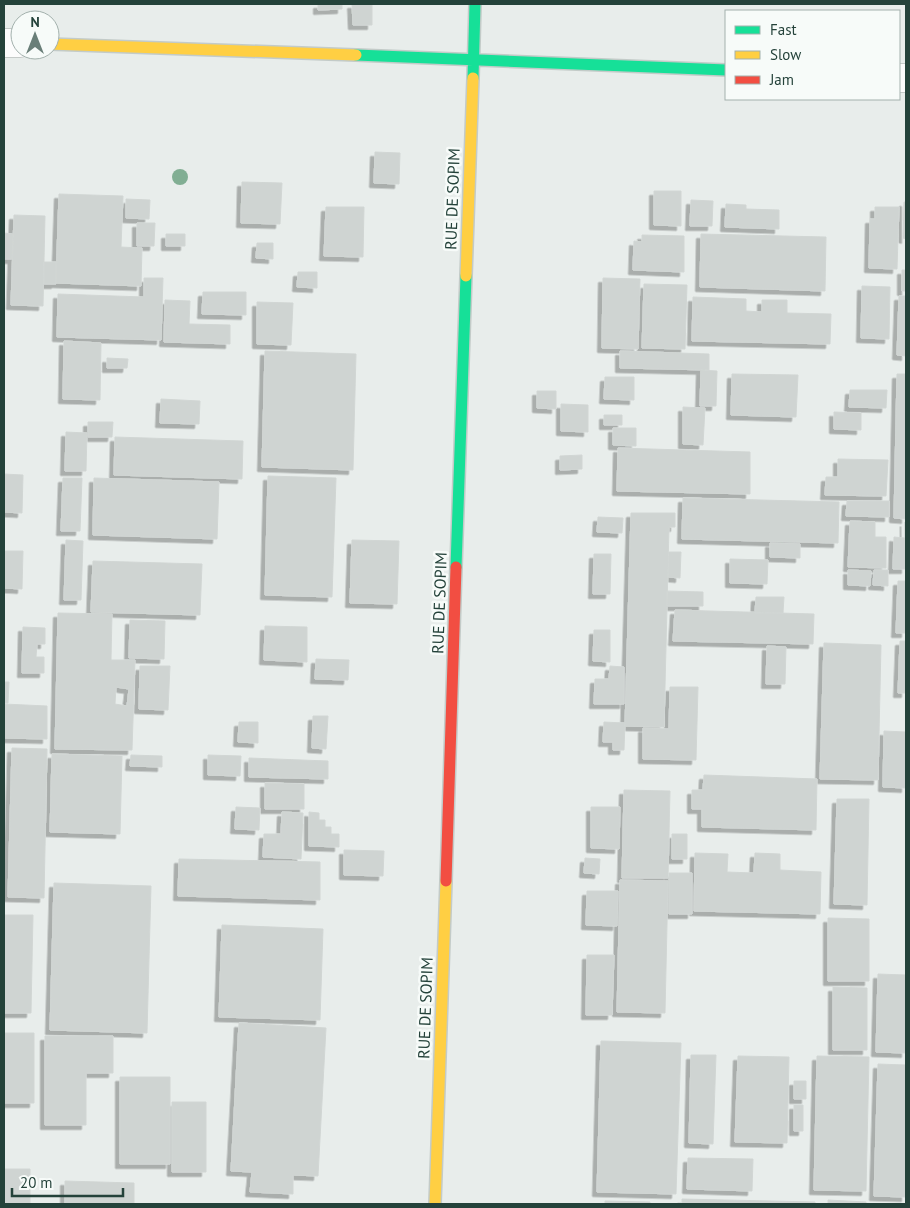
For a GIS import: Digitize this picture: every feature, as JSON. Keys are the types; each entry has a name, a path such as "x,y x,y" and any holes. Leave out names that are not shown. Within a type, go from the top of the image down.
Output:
{"street":[{"name":"RUE DE SOPIM","path":"435,1204 475,4"},
{"path":"60,44 725,70"}],"building":[{"path":"318,4 342,4 342,9 318,10"},
{"path":"352,4 372,4 372,25 353,25"},
{"path":"375,152 400,153 399,184 374,183"},
{"path":"242,182 282,183 280,224 241,223"},
{"path":"654,191 681,191 681,226 654,225"},
{"path":"59,194 123,196 121,247 142,248 141,286 56,283"},
{"path":"126,199 150,200 149,219 126,218"},
{"path":"691,200 713,201 712,226 690,226"},
{"path":"904,202 906,202 906,239 903,238"},
{"path":"726,204 746,205 746,209 779,210 779,229 725,227"},
{"path":"326,207 364,207 363,257 324,256"},
{"path":"875,207 899,207 897,269 869,268 870,219 875,219"},
{"path":"14,215 45,216 43,306 11,305"},
{"path":"137,223 155,223 154,246 137,246"},
{"path":"4,233 13,234 12,259 4,259"},
{"path":"166,234 185,234 185,246 166,246"},
{"path":"701,234 826,237 825,291 700,287"},
{"path":"642,235 684,236 684,272 633,270 634,241 642,242"},
{"path":"257,243 273,243 273,259 256,258"},
{"path":"44,262 56,262 56,284 44,284"},
{"path":"902,270 906,270 906,291 902,291"},
{"path":"298,272 317,272 317,288 297,287"},
{"path":"144,278 163,278 161,340 57,337 58,294 144,297"},
{"path":"603,278 640,279 638,349 602,348"},
{"path":"644,284 687,285 685,349 642,348"},
{"path":"862,286 890,287 889,339 861,338"},
{"path":"203,292 246,292 246,315 202,314"},
{"path":"899,296 906,296 906,356 897,355"},
{"path":"693,297 746,299 746,311 762,312 762,300 787,300 787,313 831,314 830,344 692,341"},
{"path":"165,300 190,301 189,324 230,325 230,344 164,342"},
{"path":"257,302 293,303 291,345 257,344"},
{"path":"64,341 101,343 100,400 63,399"},
{"path":"265,351 356,354 353,470 262,467"},
{"path":"620,351 709,354 709,370 620,368"},
{"path":"107,358 128,359 127,368 107,368"},
{"path":"701,370 717,371 716,406 700,406"},
{"path":"732,374 798,375 796,417 731,415"},
{"path":"897,374 906,374 906,519 894,518"},
{"path":"605,377 634,377 634,400 604,399"},
{"path":"850,390 887,390 886,408 849,407"},
{"path":"537,391 556,391 556,409 537,408"},
{"path":"161,399 200,401 199,424 160,423"},
{"path":"561,404 588,405 588,432 561,431"},
{"path":"683,407 705,408 703,445 683,444"},
{"path":"834,412 861,413 861,430 834,429"},
{"path":"604,415 622,415 622,425 604,425"},
{"path":"88,422 113,422 112,437 88,437"},
{"path":"613,428 636,428 636,446 613,445"},
{"path":"66,432 87,433 86,471 65,471"},
{"path":"115,437 243,441 242,479 114,475"},
{"path":"618,448 750,452 750,494 617,491"},
{"path":"582,455 582,469 560,470 560,456"},
{"path":"838,459 888,460 886,496 825,495 826,477 838,477"},
{"path":"4,474 23,475 22,513 4,512"},
{"path":"268,476 336,478 332,597 265,595"},
{"path":"63,478 82,478 80,531 61,531"},
{"path":"94,478 219,482 217,539 93,535"},
{"path":"683,498 839,502 838,543 682,539"},
{"path":"847,501 889,501 889,517 846,516"},
{"path":"631,513 675,513 675,527 669,527 664,727 625,726"},
{"path":"598,517 623,518 622,533 597,532"},
{"path":"850,521 875,522 875,537 886,537 886,568 848,567"},
{"path":"905,522 906,569 893,569 894,537 905,538"},
{"path":"66,540 83,541 81,600 64,600"},
{"path":"352,540 399,541 397,604 350,603"},
{"path":"770,543 800,544 800,558 770,557"},
{"path":"4,551 23,551 22,589 4,588"},
{"path":"669,552 681,552 680,578 668,577"},
{"path":"594,554 611,554 610,594 593,594"},
{"path":"730,559 768,560 767,584 730,583"},
{"path":"93,561 202,564 200,615 91,612"},
{"path":"848,570 871,571 870,586 848,585"},
{"path":"874,570 888,570 888,586 873,585"},
{"path":"898,581 906,581 906,633 896,633"},
{"path":"667,591 703,592 703,606 667,606"},
{"path":"756,597 784,597 783,613 755,613"},
{"path":"675,610 814,614 813,644 673,641"},
{"path":"58,613 112,614 111,660 135,660 132,750 55,749","holes":["116,687 129,689 127,706 115,704"]},
{"path":"130,620 165,621 164,659 129,658"},
{"path":"265,626 307,627 307,662 264,660"},
{"path":"23,627 45,628 45,644 37,644 36,657 44,657 44,673 22,673"},
{"path":"594,630 610,630 610,662 593,661"},
{"path":"900,641 906,641 906,693 898,693"},
{"path":"824,643 881,645 878,780 820,779"},
{"path":"767,646 786,647 785,684 766,684"},
{"path":"316,659 349,660 348,680 315,679"},
{"path":"140,666 170,666 168,710 139,709"},
{"path":"610,666 624,667 624,704 594,704 595,679 609,679"},
{"path":"4,682 9,682 8,703 4,703"},
{"path":"670,687 698,687 696,760 643,759 643,728 669,729"},
{"path":"4,704 47,706 47,739 4,738"},
{"path":"313,716 328,716 326,749 312,748"},
{"path":"239,722 258,722 258,743 238,742"},
{"path":"604,722 625,723 624,750 613,750 613,742 603,742"},
{"path":"884,731 906,732 906,788 883,787"},
{"path":"12,748 47,749 44,898 8,897"},
{"path":"52,754 122,756 120,834 50,832"},
{"path":"131,755 162,756 162,767 130,766"},
{"path":"208,755 241,756 240,776 208,775"},
{"path":"249,758 328,761 328,779 249,777"},
{"path":"704,775 817,779 816,830 702,827 702,809 692,809 692,790 703,790"},
{"path":"265,783 304,784 304,809 265,809"},
{"path":"624,790 670,791 668,878 622,878"},
{"path":"837,799 869,799 867,905 834,904"},
{"path":"236,807 260,808 259,830 235,829"},
{"path":"591,807 620,807 619,849 591,848"},
{"path":"282,812 303,813 301,859 263,857 264,834 281,834"},
{"path":"309,812 319,813 319,820 325,820 325,827 331,827 331,834 339,834 339,847 309,846"},
{"path":"672,834 687,834 687,859 672,859"},
{"path":"344,850 384,851 383,876 344,875"},
{"path":"695,853 728,854 727,872 754,873 755,853 780,854 780,870 821,872 820,914 694,911"},
{"path":"585,858 600,859 599,874 584,873"},
{"path":"179,859 320,862 320,900 178,896"},
{"path":"669,873 692,873 692,914 669,914"},
{"path":"620,880 668,881 665,1013 617,1012"},
{"path":"54,883 151,886 147,1033 50,1030"},
{"path":"587,891 618,891 617,926 586,925"},
{"path":"4,915 33,915 31,1013 4,1013"},
{"path":"828,918 869,919 869,981 828,981"},
{"path":"222,925 323,929 320,1020 219,1017"},
{"path":"587,955 614,955 612,1015 586,1015"},
{"path":"878,974 906,975 906,1053 876,1052"},
{"path":"833,987 867,988 867,1050 833,1050"},
{"path":"239,1023 326,1028 318,1176 293,1175 293,1194 250,1192 252,1172 231,1171"},
{"path":"4,1033 34,1033 34,1103 4,1103"},
{"path":"45,1036 113,1036 113,1073 86,1073 86,1125 45,1125"},
{"path":"601,1041 681,1043 676,1194 597,1192"},
{"path":"691,1055 716,1055 713,1144 689,1143"},
{"path":"738,1056 789,1057 787,1143 735,1142"},
{"path":"817,1056 869,1057 866,1191 814,1190"},
{"path":"878,1064 906,1065 906,1197 874,1196"},
{"path":"120,1077 170,1077 170,1164 120,1164"},
{"path":"794,1081 806,1081 806,1099 794,1099"},
{"path":"172,1102 206,1102 206,1172 172,1172"},
{"path":"794,1105 803,1105 803,1131 794,1131"},
{"path":"688,1158 753,1159 752,1191 687,1189"},
{"path":"4,1169 30,1169 30,1204 4,1204"},
{"path":"65,1181 134,1183 134,1204 65,1203"},
{"path":"682,1199 815,1202 815,1204 682,1204"},
{"path":"828,1200 866,1202 866,1204 828,1204"},
{"path":"605,1201 650,1202 650,1204 605,1204"}],"traffic: fast":[{"path":"473,78 475,4"},
{"path":"356,55 725,70"},
{"path":"456,567 466,276"}],"traffic: slow":[{"path":"60,44 356,55"},
{"path":"466,276 473,78"},
{"path":"435,1204 446,881"}],"traffic: jam":[{"path":"446,881 456,567"}]}
